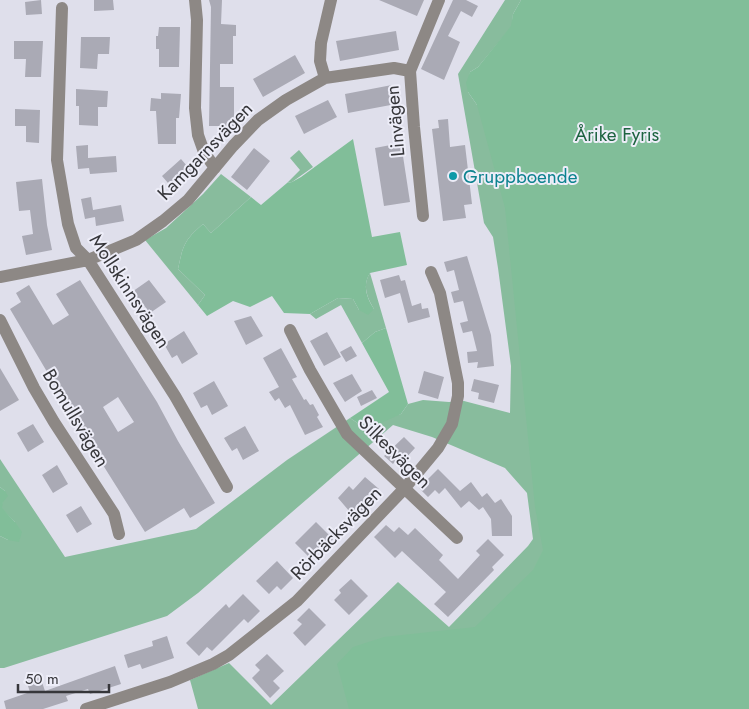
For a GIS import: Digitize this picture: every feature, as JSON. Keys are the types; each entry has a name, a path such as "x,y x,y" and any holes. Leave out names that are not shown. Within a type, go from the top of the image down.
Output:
{"street":[{"path":"195,0 197,20 195,108 198,135 204,152 215,168"},
{"path":"325,78 320,61 321,43 331,0"},
{"name":"Linvägen","path":"423,216 410,71 439,0"},
{"name":"Mollskinnsvägen","path":"62,8 57,160 68,224 76,248 88,260 176,396 227,486"},
{"name":"Kamgarnsvägen","path":"0,277 88,260 136,240 188,200 233,146 258,120 286,100 325,78 394,68 410,71"},
{"name":"Rörbäcksvägen","path":"86,709 195,673 229,655 297,601 404,489 438,448 452,424 458,396 458,383 440,293 431,272"},
{"name":"Bomullsvägen","path":"0,320 34,388 114,514 119,534"},
{"name":"Silkesvägen","path":"290,330 310,370 347,434 457,538"}],"green space":[{"name":"Årike Fyris","path":"505,0 521,0 513,14 512,26 478,67 470,72 468,92 477,105 749,0 749,709 198,709 190,680 229,663 271,705 398,582 449,627 533,539 527,493 505,468 432,437 393,425 198,593 167,616 0,668 0,536 8,540 15,522 1,508 5,491 0,487 0,459 65,557 196,529 287,460 350,418 359,424 401,414 408,404 423,400 464,401 510,413 511,366 498,268 493,237 484,223 458,74"},
{"name":"Årike Fyris","path":"521,0 749,0 749,709 349,709 337,664 353,647 384,637 475,627 533,570 543,550 535,507 505,208 477,105 468,92 466,83 470,72 478,67 511,26 513,14"},
{"path":"353,139 372,237 400,232 407,265 370,273 366,283 366,292 374,309 368,315 359,310 353,299 338,298 310,314 284,313 272,296 250,307 233,301 207,316 198,305 205,295 178,269 183,249 188,239 203,224 211,233 251,197 261,205 287,183 301,177"},
{"path":"299,150 313,167 292,182 287,183 300,170 290,158"},
{"path":"221,174 251,197 211,233 203,224 185,244 178,269 205,295 198,305 145,240 166,228 203,194"},
{"path":"370,273 386,328 375,332 362,343 341,305 316,319 310,314 338,298 353,299 359,310 374,309 366,291 366,282"},
{"path":"386,328 408,404 401,414 379,424 359,424 350,418 389,392 362,343 375,332"},
{"path":"0,487 8,496 3,502 2,508 22,532 19,542 0,536"}],"building":[{"path":"41,0 42,14 26,15 25,2"},
{"path":"94,0 113,0 114,10 94,11"},
{"path":"209,0 222,0 221,24 236,25 236,36 233,36 233,64 220,64 220,87 234,87 234,126 209,126 211,7"},
{"path":"379,0 424,0 417,16"},
{"path":"453,0 466,0 478,6 472,17 461,11 448,36 460,42 444,80 421,69"},
{"path":"159,27 180,27 179,67 159,67 159,49 156,49 156,36 158,36"},
{"path":"396,31 399,50 340,61 336,41"},
{"path":"81,37 110,37 109,54 98,54 97,69 80,68"},
{"path":"14,41 43,41 41,77 25,77 26,59 14,59"},
{"path":"295,55 305,73 263,97 253,79"},
{"path":"392,85 396,104 348,113 345,94"},
{"path":"76,89 108,91 107,107 98,107 98,126 79,125 79,106 76,106"},
{"path":"161,93 181,94 179,118 176,118 176,144 158,144 156,111 150,111 151,98 161,99"},
{"path":"328,100 337,117 304,134 295,116"},
{"path":"15,109 40,110 39,143 26,142 26,126 15,126"},
{"name":"Gruppboende","path":"448,119 450,147 465,145 472,204 464,205 466,218 443,221 432,129 439,128 438,120"},
{"path":"401,143 410,202 384,206 375,148"},
{"path":"88,145 88,158 116,156 117,172 90,174 89,168 78,169 76,146"},
{"path":"254,148 270,161 247,190 231,177"},
{"path":"181,159 193,173 174,190 162,176"},
{"path":"42,179 52,250 26,255 22,236 33,234 30,210 19,211 16,182"},
{"path":"91,197 93,210 121,205 124,221 96,226 95,217 85,219 81,199"},
{"path":"467,256 491,335 494,366 477,368 478,362 468,363 467,352 477,351 472,331 463,333 460,323 468,321 463,301 454,303 451,292 459,290 454,270 447,272 444,262"},
{"path":"399,275 401,281 405,280 412,306 421,303 422,309 428,308 430,317 408,323 400,293 385,298 380,280"},
{"path":"80,280 157,402 215,503 190,518 184,508 145,532 86,438 10,309 21,302 16,293 29,285 53,325 69,315 56,294","holes":["118,397 134,422 118,432 103,407"]},
{"path":"149,280 166,302 150,313 143,304 139,307 129,294"},
{"path":"251,316 263,336 246,345 234,321"},
{"path":"184,331 198,354 182,364 177,355 172,358 164,344"},
{"path":"327,332 341,357 324,366 310,341"},
{"path":"351,346 357,356 346,362 340,352"},
{"path":"281,348 297,377 292,379 304,400 306,399 310,405 313,404 319,415 317,417 323,427 305,435 290,405 285,408 279,398 275,401 269,392 279,387 263,358"},
{"path":"0,368 19,400 0,411"},
{"path":"424,371 444,377 438,399 418,393"},
{"path":"352,374 362,391 345,402 333,383"},
{"path":"474,379 499,385 494,403 478,399 479,393 471,391"},
{"path":"214,381 228,406 212,415 207,405 201,408 193,393"},
{"path":"372,390 377,398 361,406 357,397"},
{"path":"33,424 44,442 28,452 17,433"},
{"path":"245,426 259,451 243,460 237,448 232,451 224,438"},
{"path":"404,437 415,448 404,460 399,456 393,464 384,456"},
{"path":"57,465 68,484 53,493 42,475"},
{"path":"438,469 460,491 471,482 482,497 487,493 495,503 501,499 512,516 512,536 492,536 491,519 483,507 479,510 469,501 461,508 445,488 439,494 435,490 428,497 419,488"},
{"path":"365,477 379,489 369,499 373,502 356,519 338,498 349,486 353,490"},
{"path":"81,506 92,524 77,533 66,515"},
{"path":"316,522 333,539 321,552 317,547 308,556 295,543"},
{"path":"386,525 394,532 399,527 408,535 415,528 443,555 439,560 458,579 480,555 476,551 488,539 504,555 492,567 494,570 448,617 434,604 446,592 402,551 395,558 374,537"},
{"path":"277,561 293,578 281,590 277,586 269,594 256,581"},
{"path":"351,579 368,596 349,615 334,600 341,593 339,590"},
{"path":"243,594 260,611 248,623 244,619 212,651 207,647 199,656 186,643 226,604 229,608"},
{"path":"309,608 326,625 305,646 293,633 302,624 297,620"},
{"path":"167,636 174,658 142,669 140,664 128,668 124,655 153,646 152,641"},
{"path":"267,654 284,671 273,681 280,688 270,698 252,678 260,670 255,665"},
{"path":"115,666 121,684 90,694 88,689 66,696 68,701 43,709 6,709 4,701 30,692 26,680 40,676 45,691"}],"place":[{"name":"Gruppboende","path":"453,176"}]}
